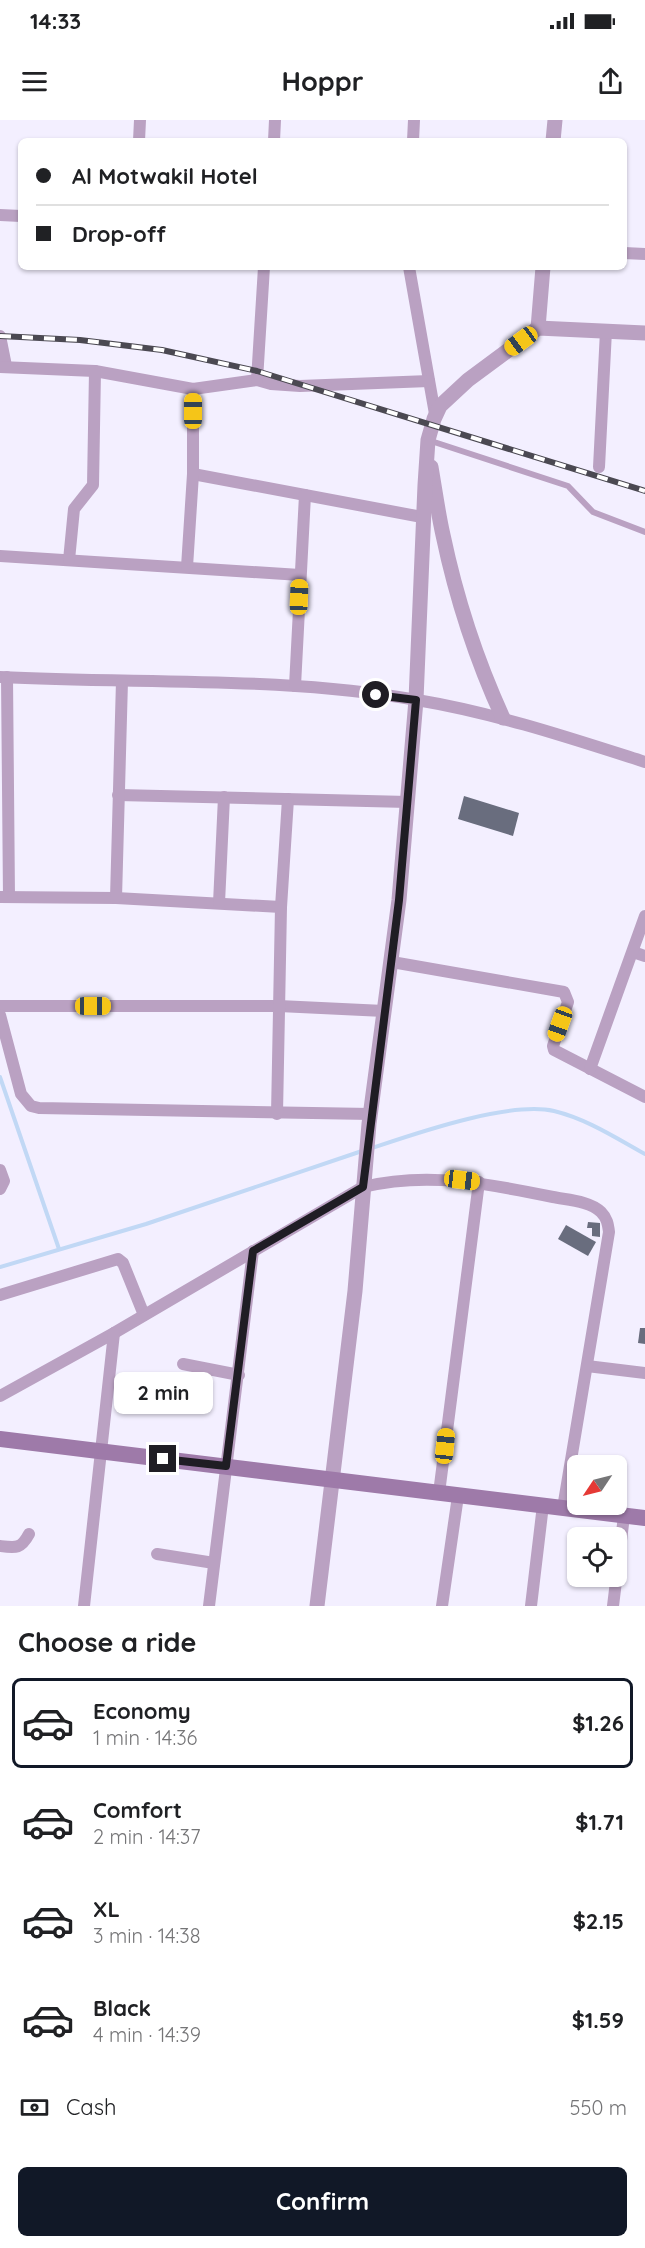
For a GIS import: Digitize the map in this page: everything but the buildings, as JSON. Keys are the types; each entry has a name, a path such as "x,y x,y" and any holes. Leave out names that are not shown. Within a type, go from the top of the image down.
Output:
{"main road":[{"path":"0,1439 645,1518"}],"street":[{"path":"138,138 140,120"},
{"path":"274,138 275,120"},
{"path":"413,138 414,120"},
{"path":"553,138 555,120"},
{"path":"0,214 18,216"},
{"path":"627,253 645,254"},
{"path":"257,380 264,270"},
{"path":"410,270 435,414"},
{"path":"538,328 543,270"},
{"path":"316,1606 355,1292 370,1119 392,962 408,802 416,700 422,517 428,448 435,414 440,406 468,380 538,328 645,333"},
{"path":"599,467 606,331"},
{"path":"0,336 3,366 95,371 193,390 257,380 271,384 300,386 429,381"},
{"path":"69,560 74,508 93,485 95,371"},
{"path":"187,567 193,474 193,390"},
{"path":"428,448 453,578 473,644 503,717"},
{"path":"193,474 422,517"},
{"path":"295,686 305,495"},
{"path":"0,555 300,575"},
{"path":"281,907 116,898 4,897 3,677 295,686 416,700 503,717 645,762"},
{"path":"116,898 122,681"},
{"path":"118,795 408,802"},
{"path":"219,903 224,798"},
{"path":"277,1114 281,907 288,799"},
{"path":"590,1069 645,916"},
{"path":"633,952 645,956"},
{"path":"392,962 564,992 568,1002 553,1048 645,1097"},
{"path":"0,1006 279,1006 384,1011"},
{"path":"0,1014 21,1094 31,1106 370,1119"},
{"path":"0,1170 4,1181 0,1190"},
{"path":"0,1396 114,1333 253,1251 364,1180 445,1179 479,1182 593,1206 607,1220 609,1232 563,1508"},
{"path":"440,1494 479,1182"},
{"path":"209,1606 253,1251"},
{"path":"0,1294 118,1259 123,1263 144,1315"},
{"path":"84,1606 114,1333"},
{"path":"183,1364 239,1375"},
{"path":"587,1366 645,1373"},
{"path":"442,1606 458,1496"},
{"path":"531,1606 543,1505"},
{"path":"613,1606 624,1516"},
{"path":"0,1546 17,1548 23,1544 29,1534"},
{"path":"157,1554 214,1563"}],"lane":[{"path":"428,448 568,486 593,512 645,532"}],"waterway":[{"path":"0,1077 59,1249"},
{"path":"372,1148 463,1120 513,1110 535,1109 566,1114 601,1129 645,1154"},
{"path":"0,1267 146,1224 362,1151"}],"railway":[{"path":"0,336 80,340 162,350 257,371 645,491"}],"route":[{"path":"163,1459 226,1466 253,1251 363,1187 369,1124 399,900 416,700 376,695"}]}
